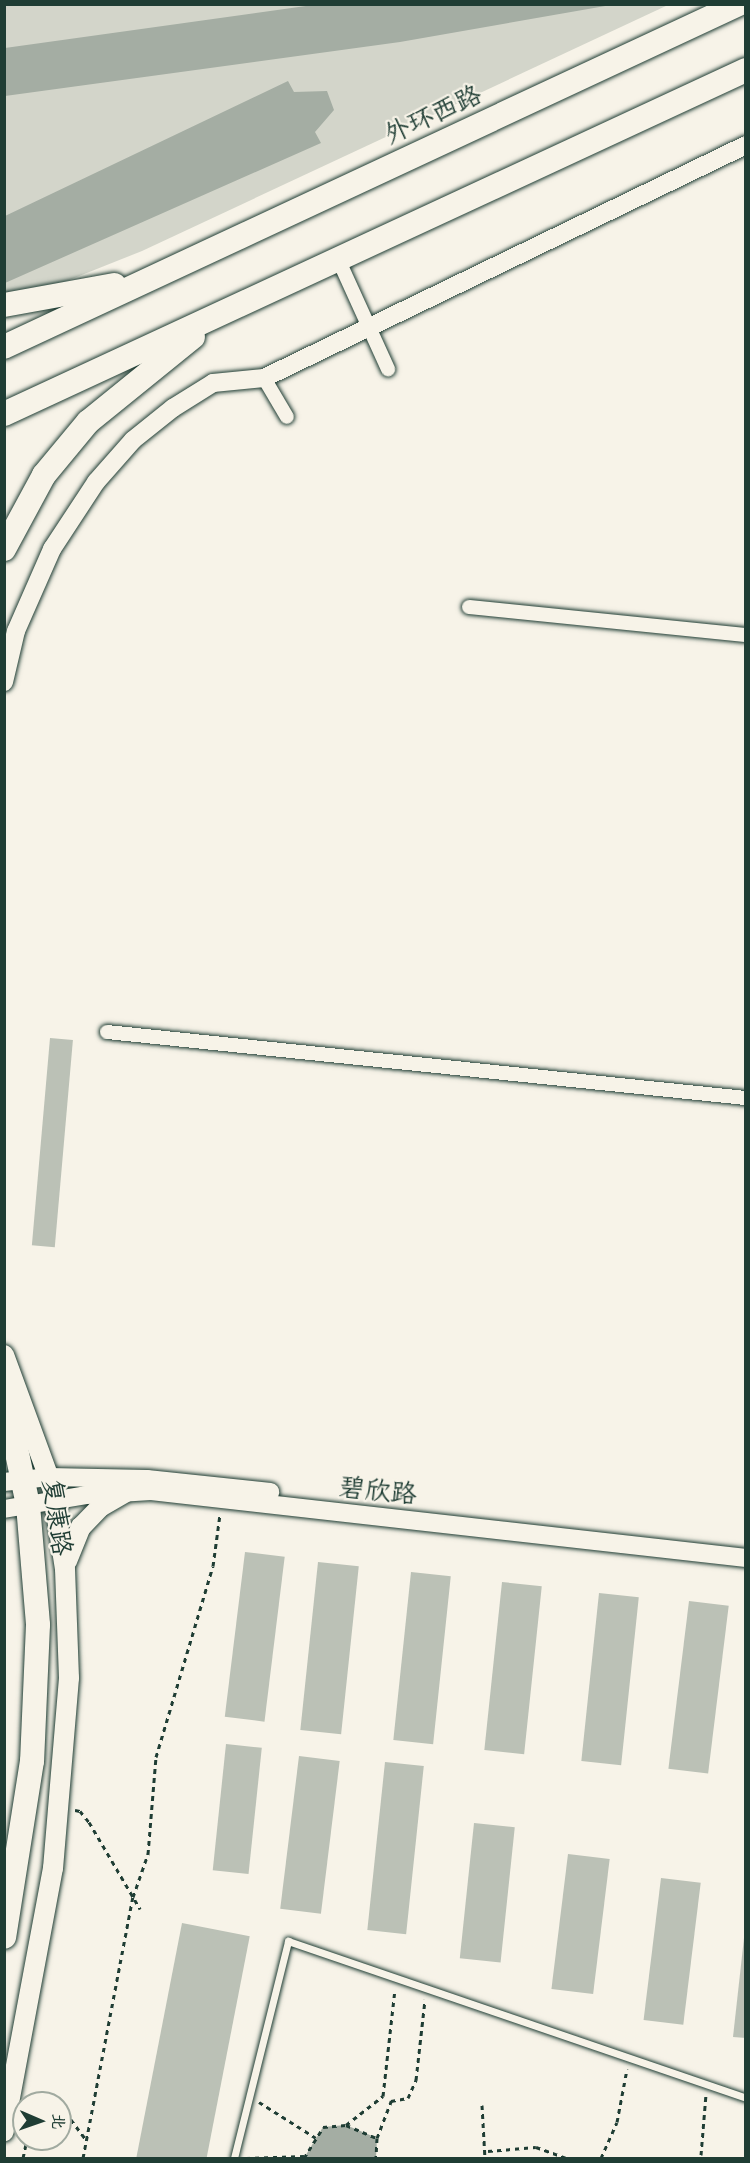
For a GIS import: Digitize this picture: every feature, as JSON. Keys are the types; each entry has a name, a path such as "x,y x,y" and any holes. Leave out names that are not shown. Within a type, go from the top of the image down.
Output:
{"highway":[{"name":"外环西路","path":"152,278 739,4"},
{"path":"4,414 339,261 746,70"},
{"path":"4,306 152,278"},
{"path":"4,347 152,278"},
{"path":"4,549 44,475 88,422 226,311"},
{"name":"复康路","path":"4,1392 15,1499 38,1614 38,1692 25,1822 4,1937"}],"main road":[{"path":"4,1355 52,1488 65,1569 69,1678 60,1808 38,1956 4,2131"},
{"path":"65,1569 81,1527 100,1507 126,1492"}],"street":[{"path":"4,682 16,631 52,549 96,482 133,440 213,383 264,378 746,145"},
{"path":"339,261 366,327 388,369"},
{"path":"264,378 287,417"},
{"path":"469,607 746,635"},
{"path":"107,1032 746,1098"},
{"name":"碧欣路","path":"15,1499 81,1477 224,1486 746,1546"},
{"name":"碧欣路","path":"15,1499 52,1488 222,1499 746,1558"}],"lane":[{"path":"234,2158 288,1941 746,2098"}],"path":[{"path":"83,2158 133,1897 147,1854 156,1757 213,1566 222,1499"},
{"path":"80,1810 140,1909"},
{"path":"346,2125 383,2096 397,1978"},
{"path":"391,2102 408,2098 416,2080 426,1988"},
{"path":"601,2158 616,2122 629,2058"},
{"path":"701,2155 706,2085"},
{"path":"383,2096 391,2102"},
{"path":"249,2097 316,2138"},
{"path":"376,2158 377,2138 391,2102"},
{"path":"482,2105 488,2151 485,2158"},
{"path":"72,2121 87,2141"},
{"path":"241,2158 304,2157 323,2127 346,2125 377,2138"},
{"path":"488,2151 536,2147 566,2158"}],"shaded area":[{"path":"5,5 668,5 142,251 39,292 5,294"},
{"path":"313,5 611,5 400,42 5,96 5,48"},
{"path":"288,81 294,92 327,91 334,110 315,132 321,143 5,283 5,216"},
{"path":"346,2125 377,2138 376,2158 304,2158 323,2127"}],"building":[{"path":"50,1038 73,1040 55,1247 32,1245"},
{"path":"245,1552 285,1557 264,1722 225,1717"},
{"path":"318,1562 359,1566 341,1734 300,1730"},
{"path":"411,1572 451,1576 433,1744 393,1740"},
{"path":"502,1582 542,1586 524,1754 484,1750"},
{"path":"599,1593 639,1597 621,1765 581,1761"},
{"path":"689,1601 729,1606 708,1774 668,1769"},
{"path":"226,1744 262,1748 249,1874 213,1870"},
{"path":"299,1756 340,1761 321,1914 280,1909"},
{"path":"385,1762 424,1766 406,1934 367,1930"},
{"path":"474,1823 515,1827 501,1963 460,1958"},
{"path":"568,1854 610,1859 593,1994 551,1989"},
{"path":"661,1878 701,1883 683,2025 644,2020"},
{"path":"182,1923 250,1936 207,2158 136,2158"},
{"path":"744,1938 746,1938 746,2038 733,2037"}]}
